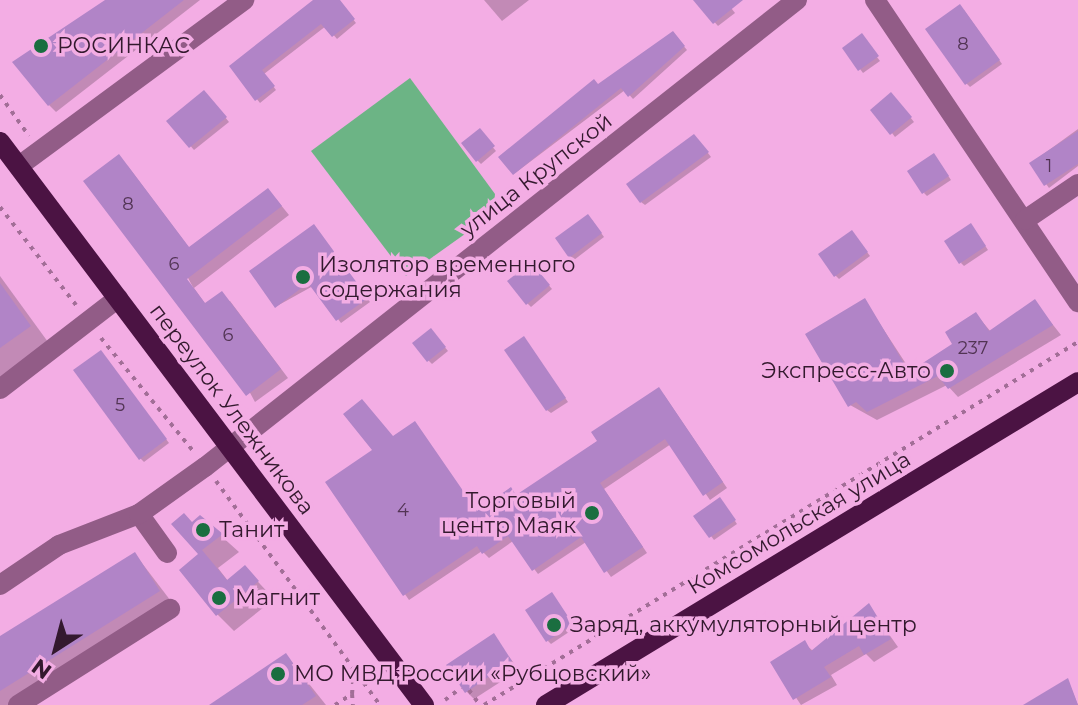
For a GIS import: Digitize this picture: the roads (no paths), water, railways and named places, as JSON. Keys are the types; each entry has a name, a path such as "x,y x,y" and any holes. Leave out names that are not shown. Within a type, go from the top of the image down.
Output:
{"main road":[{"name":"переулок Улежникова","path":"0,142 424,705"},
{"name":"Комсомольская улица","path":"546,705 1078,382"}],"street":[{"path":"19,166 244,0"},
{"name":"улица Крупской","path":"0,585 59,545 139,514 230,446 797,0"},
{"path":"875,0 1078,302"},
{"path":"1025,220 1078,184"},
{"path":"0,389 118,298"},
{"path":"139,514 167,553"},
{"path":"18,705 170,609"}],"place":[{"name":"РОСИНКАС","path":"41,46"},
{"name":"Изолятор временного содержания","path":"303,277"},
{"name":"Экспресс-Авто","path":"947,371"},
{"name":"Торговый центр Маяк","path":"592,513"},
{"name":"Танит","path":"203,530"},
{"name":"Магнит","path":"219,598"},
{"name":"Заряд, аккумуляторный центр","path":"554,625"},
{"name":"МО МВД России «Рубцовский»","path":"278,674"}]}
